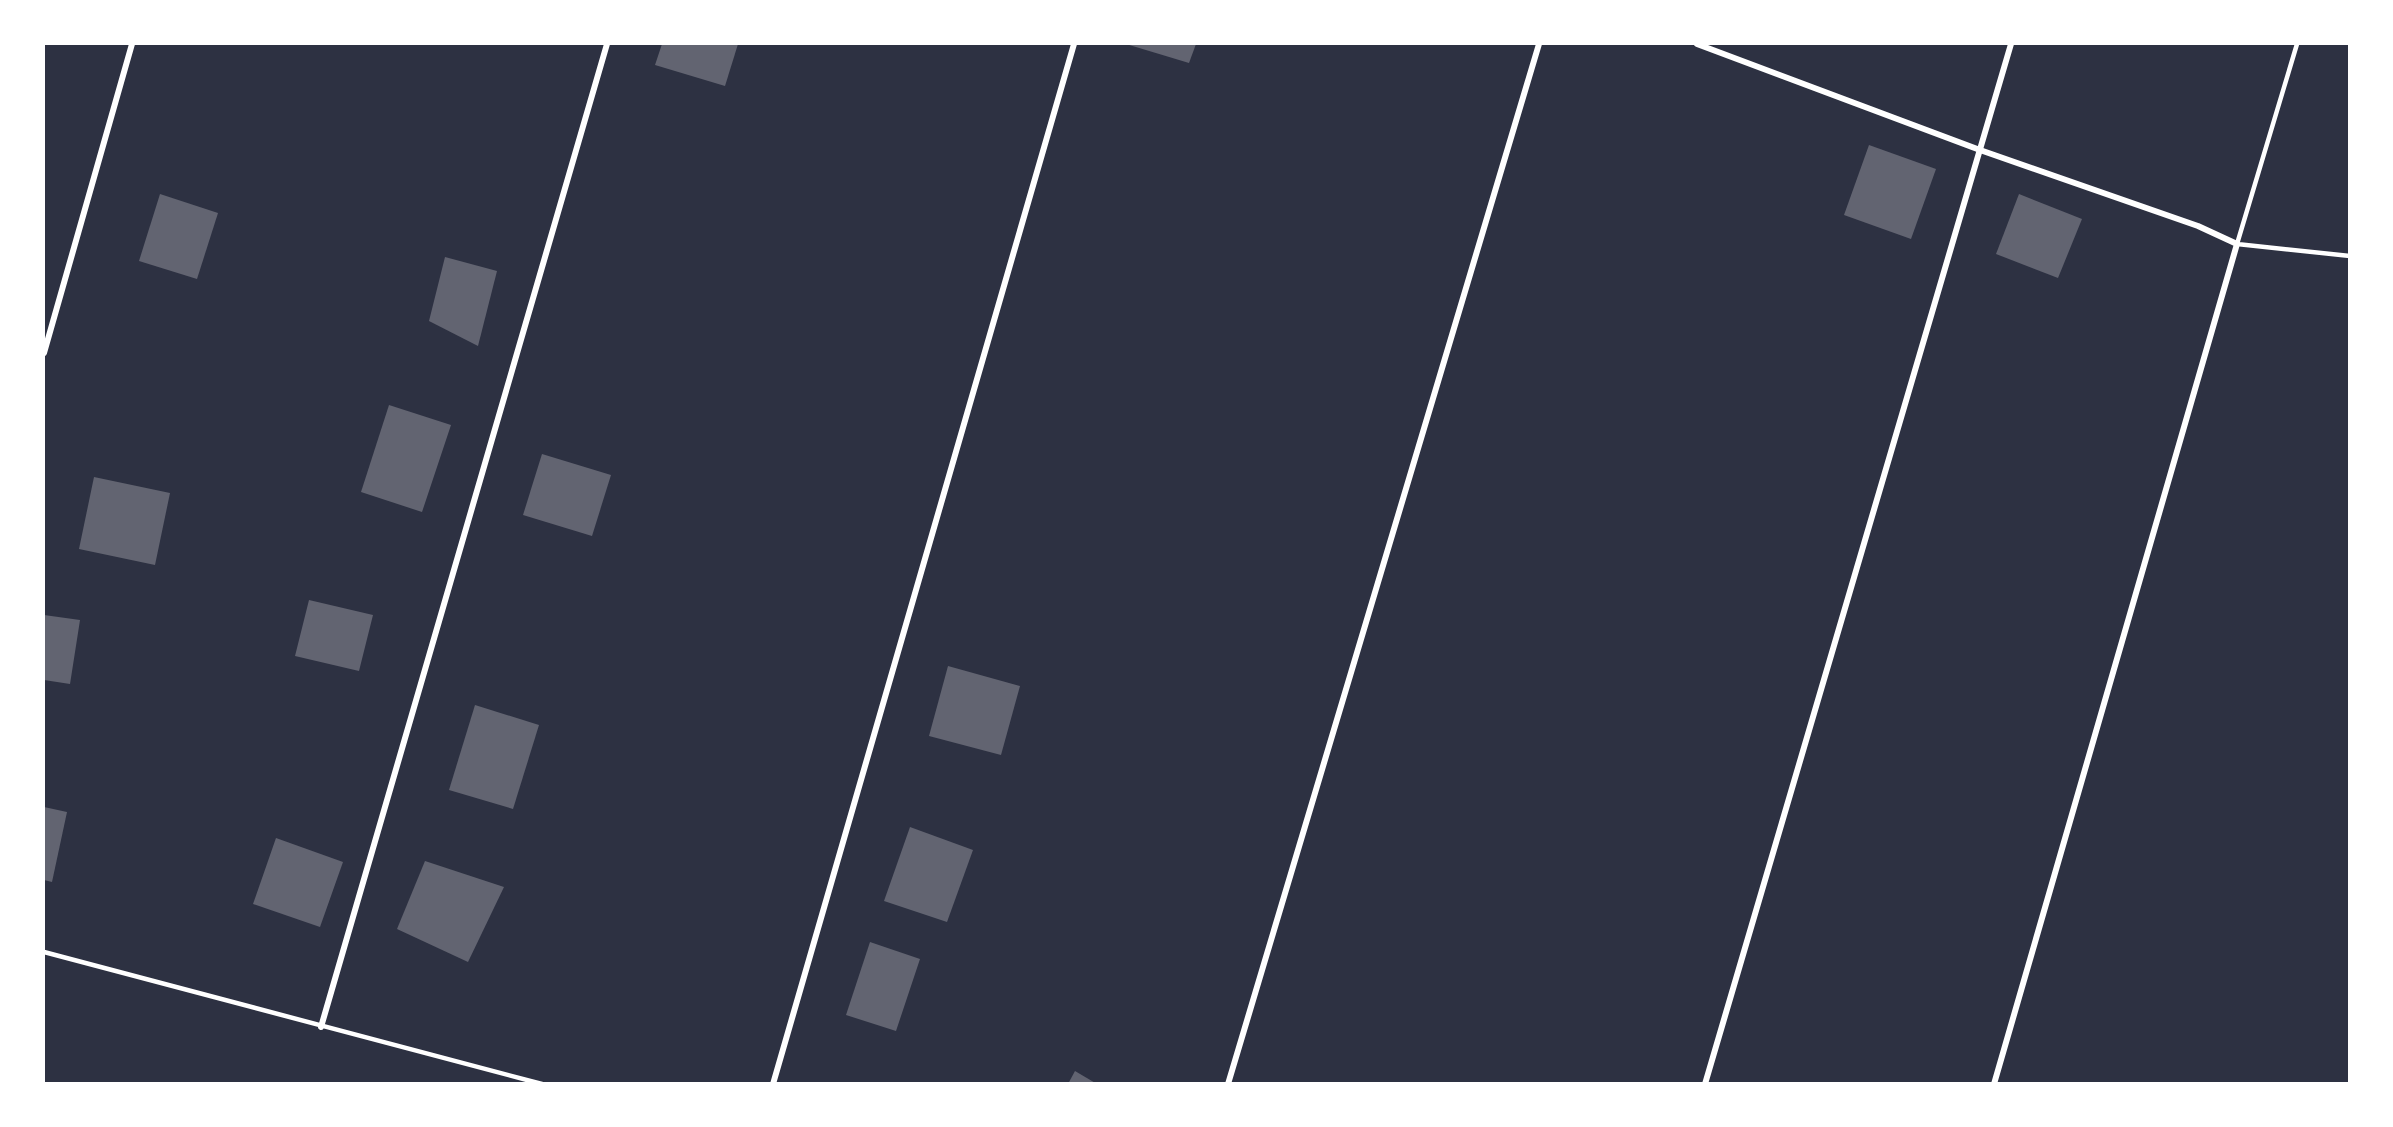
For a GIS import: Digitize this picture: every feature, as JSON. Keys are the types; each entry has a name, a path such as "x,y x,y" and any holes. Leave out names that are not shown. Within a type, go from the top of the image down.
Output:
{"street":[{"path":"44,353 132,44"},
{"path":"321,1027 607,44"},
{"path":"773,1083 1074,44"},
{"path":"1228,1083 1539,44"},
{"path":"1697,44 1980,150 2198,226 2237,244 1994,1083"},
{"path":"1705,1083 2011,44"}],"lane":[{"path":"2297,44 2237,244 2349,256"},
{"path":"44,952 321,1027 542,1083"}],"building":[{"path":"662,44 738,44 725,86 655,65"},
{"path":"1126,44 1196,44 1189,63"},
{"path":"1869,145 1936,169 1911,239 1844,215"},
{"path":"160,194 218,213 197,279 139,261"},
{"path":"2019,194 2082,219 2058,278 1996,254"},
{"path":"445,257 497,271 478,346 429,321"},
{"path":"389,405 451,425 422,512 361,492"},
{"path":"542,454 611,475 592,536 523,515"},
{"path":"94,477 170,493 155,565 79,549"},
{"path":"309,600 373,615 359,671 295,656"},
{"path":"44,615 80,620 70,684 44,680"},
{"path":"948,666 1020,686 1001,755 929,736"},
{"path":"475,705 539,725 513,809 449,790"},
{"path":"44,807 67,812 52,882 44,880"},
{"path":"910,827 973,850 947,922 884,901"},
{"path":"276,838 343,862 320,927 253,904"},
{"path":"425,861 504,887 468,962 397,929"},
{"path":"870,942 920,959 896,1031 846,1015"},
{"path":"1075,1071 1097,1084 1068,1084"}]}
